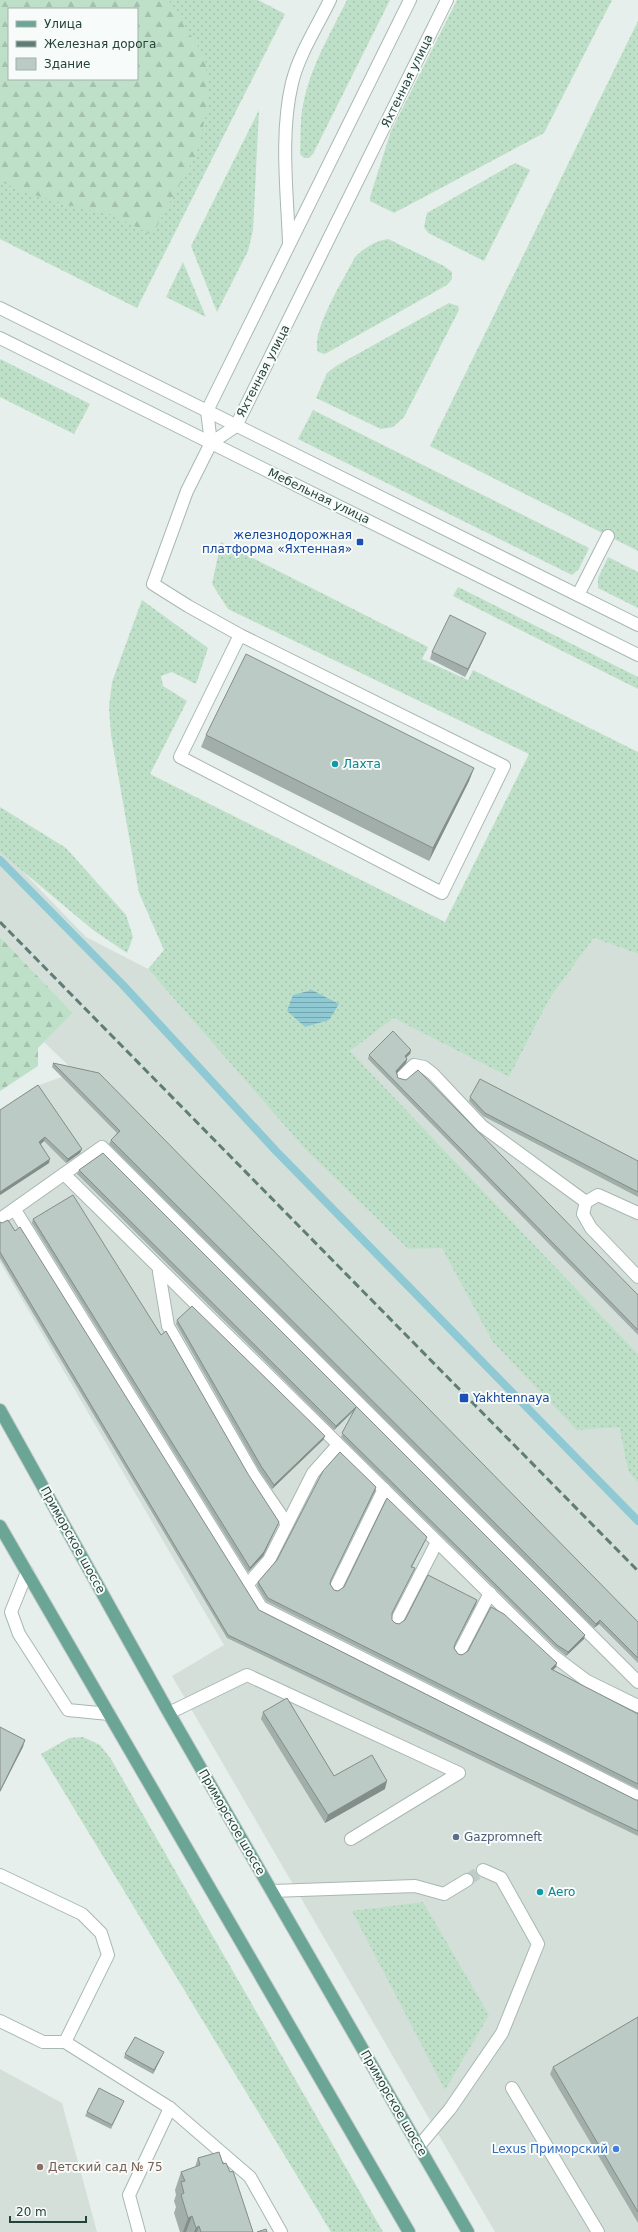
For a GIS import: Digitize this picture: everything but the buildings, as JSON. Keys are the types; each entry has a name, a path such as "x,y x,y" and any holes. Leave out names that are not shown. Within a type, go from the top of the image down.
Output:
{"main road":[{"name":"Приморское шоссе","path":"0,1410 169,1713 468,2232"},
{"path":"0,1526 410,2232"}],"street":[{"path":"289,244 286,115 292,82 303,54 330,0"},
{"path":"240,635 180,757 442,893 504,766 240,635 188,606 154,584 187,491 211,443 207,411 410,0"},
{"name":"Яхтенная улица","path":"211,443 236,426 447,0"},
{"path":"0,308 638,625"},
{"name":"Мебельная улица","path":"0,338 638,655"},
{"path":"578,595 608,536"},
{"path":"402,1077 414,1065 424,1067 433,1074 482,1126 586,1202"},
{"path":"0,1219 15,1210 102,1147 638,1682"},
{"path":"64,1174 551,1654 587,1681 638,1706"},
{"path":"638,1213 598,1195 586,1202 583,1214 591,1228 638,1278"},
{"path":"15,1210 261,1607 638,1797"},
{"path":"159,1272 168,1326 253,1474 287,1524"},
{"path":"247,1585 269,1560 313,1473 338,1445"},
{"path":"336,1587 384,1489"},
{"path":"398,1620 438,1542"},
{"path":"27,1572 10,1612 19,1634 68,1710 109,1714"},
{"path":"460,1650 490,1593"},
{"path":"169,1713 248,1676 459,1773 351,1839"},
{"path":"419,2146 450,2109 502,2033 538,1944 501,1878 483,1870"},
{"path":"0,1875 82,1914 101,1932 108,1955 65,2042"},
{"path":"272,1891 415,1886 444,1894 467,1880"},
{"path":"0,2021 42,2042 65,2042 170,2108 250,2177 282,2232"},
{"path":"512,2088 598,2232"},
{"path":"139,2232 129,2196 170,2108"}],"shaded area":[{"path":"0,848 86,937 148,969 305,1149 408,1249 442,1247 492,1341 619,1427 628,1471 638,1483 638,2232 495,2232 172,1676 224,1645 0,1262 0,1111 36,1086 62,1077 71,1068 44,1042 73,1013 0,937"},
{"path":"594,938 638,954 638,1354 350,1051 394,1017 509,1077 550,998"},
{"name":"Детский сад № 75","path":"0,2069 62,2103 97,2232 0,2232"}],"green space":[{"path":"0,0 258,0 285,14 137,308 0,239"},
{"path":"0,0 169,0 172,7 205,57 209,103 196,155 152,235 106,212 86,210 21,191 0,181"},
{"path":"347,0 390,0 313,154 309,158 304,158 300,154 301,116 305,96 314,68 326,40"},
{"path":"457,0 612,0 544,133 394,213 370,201 370,197 391,131"},
{"path":"638,21 638,551 430,446"},
{"path":"259,110 253,230 248,251 217,312 191,246"},
{"path":"515,163 530,170 484,261 428,233 424,227 427,213"},
{"path":"388,239 444,266 452,272 452,279 447,285 325,354 318,352 317,343 324,318 355,257 370,245"},
{"path":"183,262 206,317 166,297"},
{"path":"449,303 458,306 459,310 404,417 393,427 381,429 316,398 327,373 336,366"},
{"path":"0,359 90,404 74,434 0,397"},
{"path":"313,410 589,548 579,569 572,575 298,439"},
{"path":"221,542 428,647 422,659 468,680 473,670 638,752 638,954 594,938 550,998 509,1077 394,1018 350,1051 638,1354 638,1483 628,1471 619,1427 577,1430 492,1341 442,1248 408,1249 305,1149 148,969 164,950 139,893 111,735 109,707 112,682 142,600 208,648 196,684 172,672 161,676 163,686 187,701 150,774 445,922 529,754 228,609 212,584"},
{"path":"608,557 638,572 638,608 598,588 598,578"},
{"path":"458,587 638,677 638,689 453,596"},
{"path":"0,807 66,848 126,915 133,937 127,953 93,930 0,852"},
{"path":"0,937 73,1013 38,1048 38,1066 0,1091"},
{"path":"83,1737 100,1745 111,1759 383,2232 331,2232 41,1754 69,1738"},
{"path":"423,1902 489,2015 445,2090 352,1911"}],"water":[{"path":"312,990 339,1004 329,1020 305,1027 287,1011 293,995"}],"waterway":[{"path":"0,860 123,985 276,1151 638,1521"}],"tunnel":[{"path":"467,1880 483,1870"}],"railway":[{"path":"0,922 638,1571"}],"place":[{"name":"железнодорожная платформа «Яхтенная»","path":"360,542"},
{"name":"Лахта","path":"335,764"},
{"name":"Yakhtennaya","path":"464,1398"},
{"name":"Gazpromneft","path":"456,1837"},
{"name":"Aero","path":"540,1892"},
{"name":"Lexus Приморский","path":"616,2149"},
{"name":"Детский сад № 75","path":"40,2167"}]}
